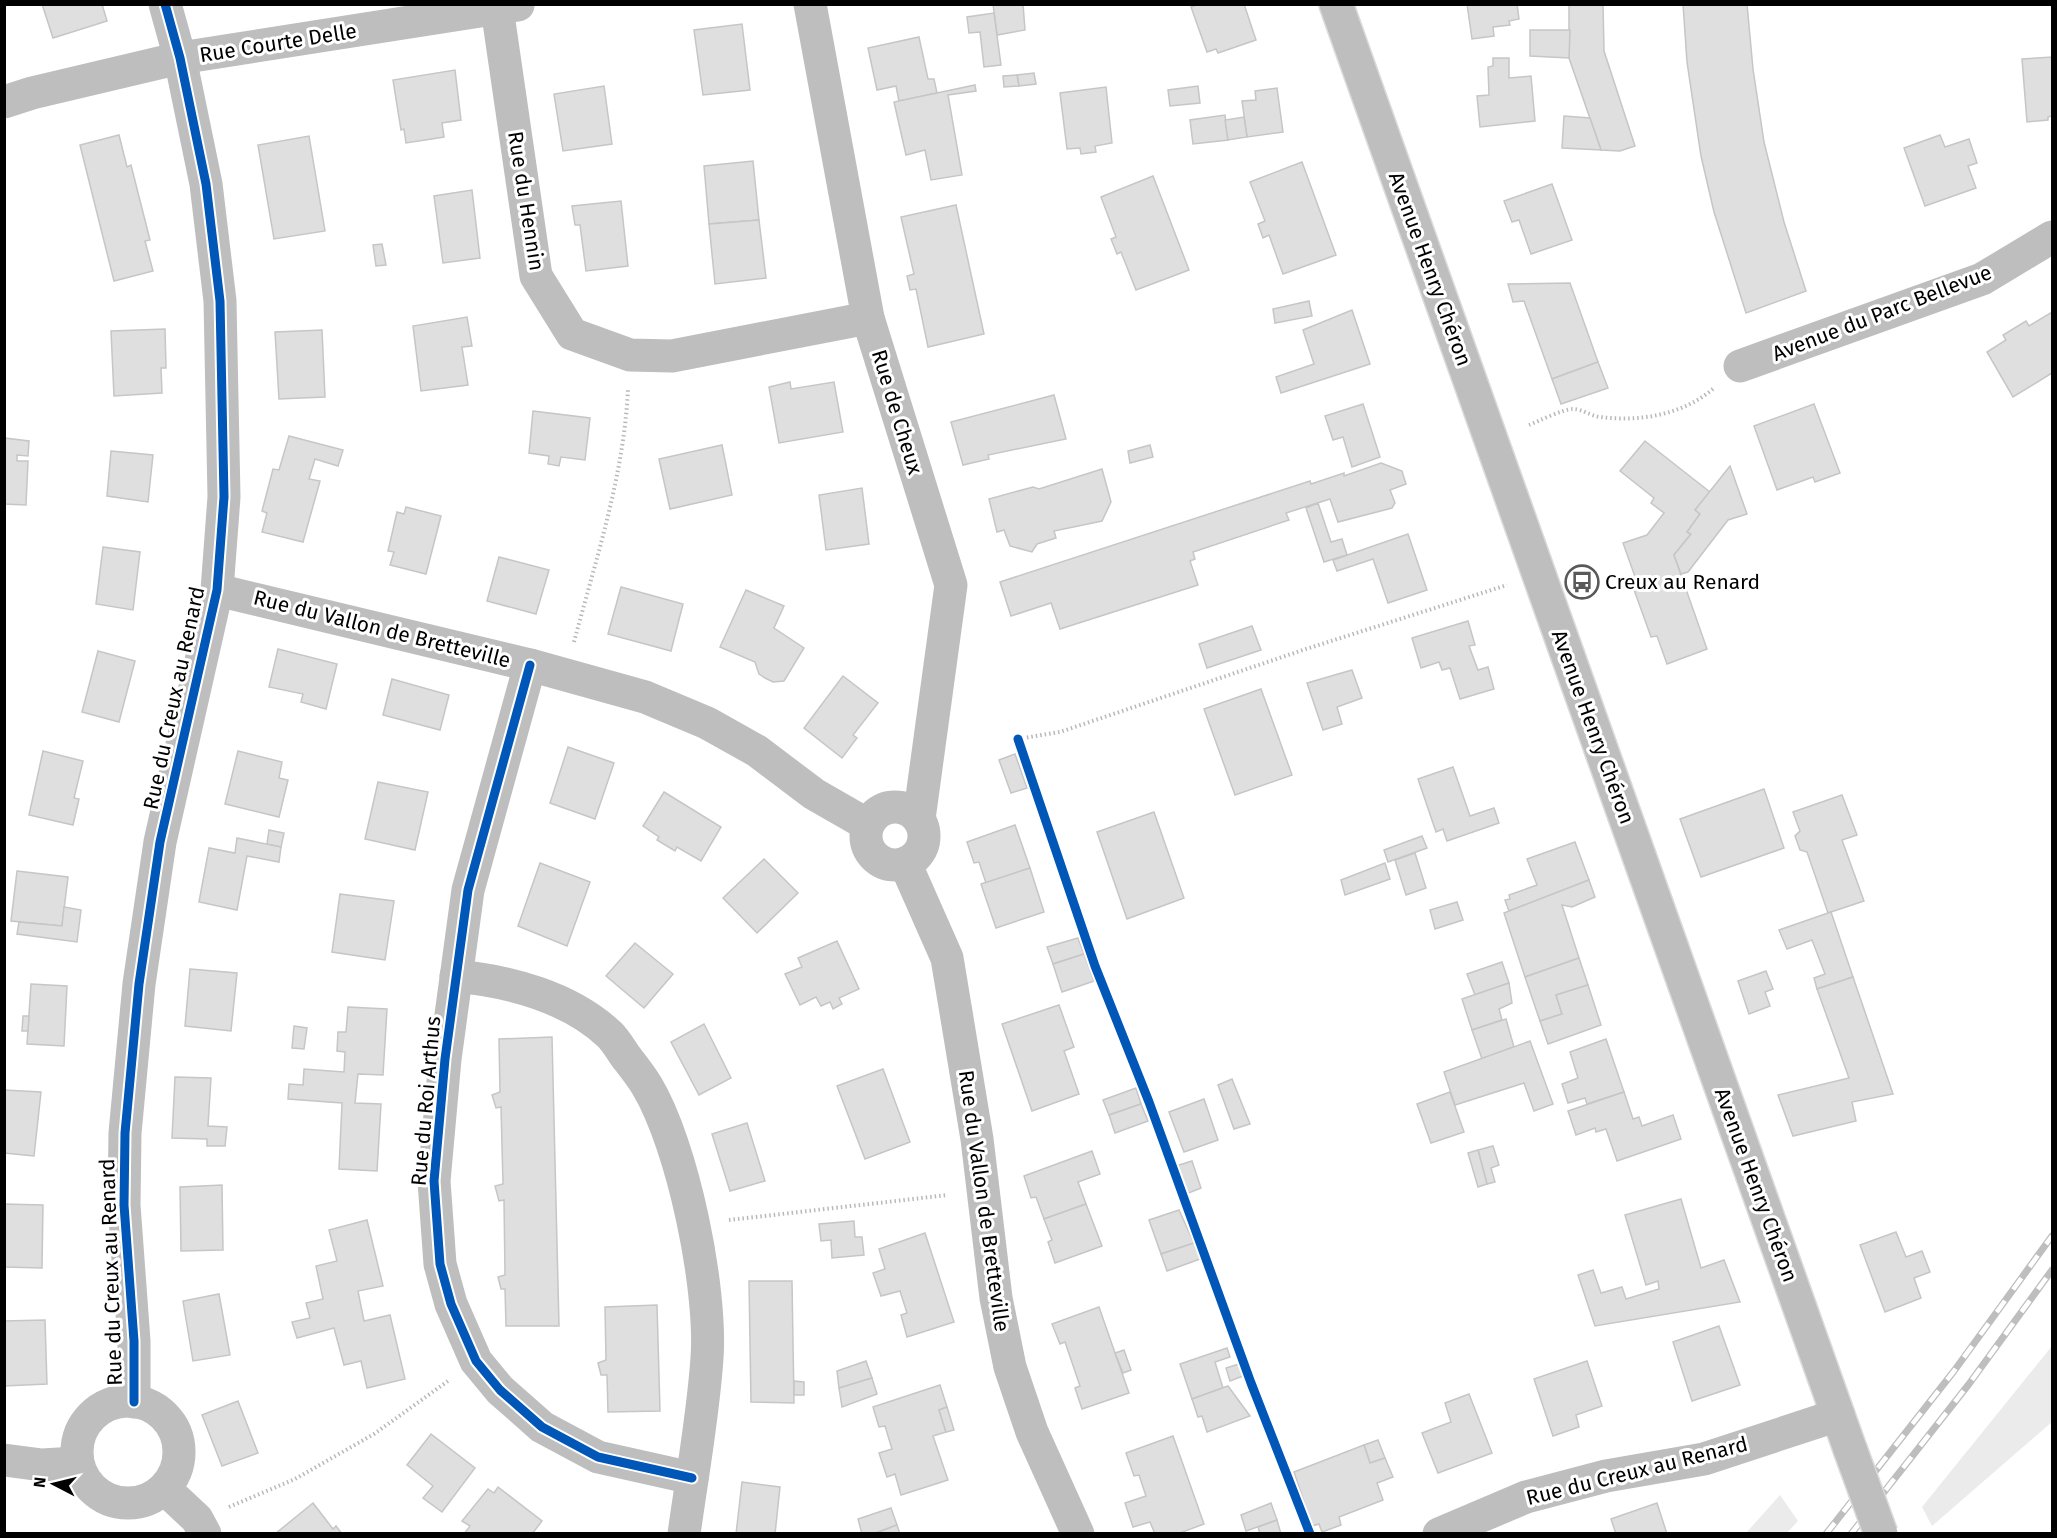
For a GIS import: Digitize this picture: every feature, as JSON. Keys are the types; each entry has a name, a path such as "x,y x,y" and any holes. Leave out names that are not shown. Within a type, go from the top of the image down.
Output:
{"street":[{"name":"Rue du Creux au Renard","path":"134,1401 134,1341 124,1205 125,1133 139,984 160,842 217,590 224,498 220,302 206,184 180,58 165,4"},
{"name":"Rue de Cheux","path":"810,4 868,318 951,585 919,819"},
{"name":"Avenue Henry Chéron","path":"1336,4 1881,1533"},
{"name":"Rue Courte Delle","path":"4,102 32,93 180,58 508,6"},
{"name":"Rue du Hennin","path":"508,6 536,276 572,334 630,355 672,356 868,318"},
{"name":"Avenue du Parc Bellevue","path":"1740,366 1982,279 2052,237"},
{"name":"Rue du Vallon de Bretteville","path":"217,590 530,665 645,697 707,723 757,751 814,794 868,825"},
{"name":"Rue du Roi Arthus","path":"530,665 468,890 445,1059 435,1181 440,1264 451,1304 476,1361 501,1390 542,1427 598,1457 692,1478"},
{"path":"897,806 912,812 919,819 925,835 923,845 914,858 905,863 885,863 876,858 867,846 868,825 878,813 897,806"},
{"name":"Rue du Vallon de Bretteville","path":"905,863 947,958 977,1139 996,1298 1010,1367 1032,1432 1078,1533"},
{"path":"456,976 492,979 536,993 575,1010 610,1035 652,1098 674,1149 692,1224 704,1289 707,1357 684,1533"},
{"path":"134,1401 149,1405 164,1415 177,1436 180,1454 175,1474 165,1489 150,1500 132,1504 113,1503 97,1495 76,1463 77,1439 84,1423 105,1405 134,1401"},
{"name":"Rue du Creux au Renard","path":"1439,1533 1526,1497 1606,1476 1704,1459 1838,1415"},
{"path":"4,1460 42,1465 76,1463"},
{"path":"165,1489 201,1526"}],"path":[{"path":"565,675 607,517 626,432 630,355"},
{"path":"1529,425 1573,409 1596,417 1629,420 1663,415 1706,395 1740,366"},
{"path":"1018,739 1060,732 1539,573"},
{"path":"692,1224 982,1192"},
{"path":"201,1526 295,1479 375,1434 476,1361"}],"shaded area":[{"path":"2052,1346 2052,1422 1932,1526 1922,1507"},
{"path":"1780,1495 1798,1521 1787,1533 1746,1533"}],"building":[{"path":"42,4 102,4 107,21 53,38"},
{"path":"993,4 1023,4 1025,30 997,35"},
{"path":"1199,4 1244,4 1256,40 1218,53 1216,49 1207,52 1191,7"},
{"path":"1467,4 1517,4 1519,19 1509,21 1510,25 1493,27 1494,36 1472,39"},
{"path":"1569,4 1603,4 1604,51 1635,146 1620,151 1601,150 1569,58"},
{"path":"1683,4 1747,4 1753,69 1764,142 1784,222 1806,291 1746,313 1714,212 1701,156 1687,62"},
{"path":"994,13 1001,65 984,67 980,32 969,33 967,17"},
{"path":"742,24 750,90 703,95 694,30"},
{"path":"1530,30 1570,30 1569,58 1530,56"},
{"path":"919,37 928,79 934,79 937,93 899,101 896,86 877,90 868,48"},
{"path":"2052,57 2052,116 2048,117 2048,120 2027,122 2022,59"},
{"path":"1493,58 1509,58 1509,78 1531,76 1535,121 1480,127 1477,96 1489,95 1488,67 1493,66"},
{"path":"455,70 461,120 442,123 444,137 406,143 404,129 401,130 393,80"},
{"path":"1034,73 1036,84 1019,86 1017,75"},
{"path":"1017,75 1019,86 1004,87 1003,76"},
{"path":"975,85 976,91 948,95 962,175 931,180 925,150 906,155 894,102"},
{"path":"604,86 612,144 563,151 554,94"},
{"path":"1198,86 1200,103 1170,106 1168,90"},
{"path":"1106,87 1112,143 1095,146 1096,152 1081,154 1080,148 1067,149 1060,93"},
{"path":"1277,88 1283,132 1247,137 1242,101 1256,100 1255,91"},
{"path":"1225,115 1228,140 1193,144 1190,120"},
{"path":"1564,116 1590,118 1601,150 1562,148"},
{"path":"1244,117 1247,137 1228,140 1225,120"},
{"path":"119,135 127,167 131,165 150,240 145,241 153,271 114,281 80,145"},
{"path":"1940,135 1945,147 1969,139 1977,163 1968,166 1976,188 1925,206 1904,148"},
{"path":"309,136 325,231 274,239 258,145"},
{"path":"753,161 759,220 709,224 704,166"},
{"path":"1302,162 1336,255 1283,274 1269,235 1263,238 1258,224 1265,221 1250,182"},
{"path":"1153,176 1189,270 1136,290 1121,252 1117,254 1111,239 1116,237 1101,197"},
{"path":"1552,184 1572,240 1531,254 1519,220 1512,222 1504,201"},
{"path":"472,190 480,258 443,263 434,196"},
{"path":"621,201 628,266 586,271 580,225 575,225 572,206"},
{"path":"956,205 984,334 928,347 916,289 910,290 907,276 914,274 901,217"},
{"path":"759,220 766,278 715,284 709,224"},
{"path":"382,244 386,265 376,266 373,245"},
{"path":"1570,283 1598,362 1552,379 1524,301 1513,302 1508,284"},
{"path":"1309,301 1312,316 1275,323 1273,309"},
{"path":"1352,310 1370,364 1281,393 1276,377 1314,364 1303,330"},
{"path":"2052,312 2052,373 2013,397 1987,352 2006,340 2003,335 2026,321 2029,326"},
{"path":"467,317 472,346 462,347 468,385 421,391 413,326"},
{"path":"165,329 166,368 161,368 162,393 114,396 111,331"},
{"path":"322,330 325,397 279,399 275,332"},
{"path":"1598,362 1608,388 1561,404 1552,379"},
{"path":"790,382 791,389 834,382 843,432 779,443 769,387"},
{"path":"1054,395 1066,439 988,455 989,459 963,465 951,422"},
{"path":"1363,404 1380,457 1352,467 1343,437 1333,440 1325,416"},
{"path":"1814,404 1840,473 1815,482 1813,477 1777,490 1754,426"},
{"path":"533,411 590,418 585,460 561,457 559,466 548,464 549,456 529,453"},
{"path":"4,432 5,438 29,441 28,456 17,455 17,461 28,461 26,505 4,504"},
{"path":"289,436 343,450 338,466 315,459 309,479 320,481 303,542 262,532 267,513 262,511 273,469 279,470"},
{"path":"1645,441 1710,492 1695,510 1700,514 1687,532 1691,534 1674,555 1707,649 1667,664 1657,636 1651,637 1633,587 1638,585 1623,543 1647,535 1664,513 1651,503 1654,498 1620,471"},
{"path":"722,445 732,495 670,509 659,459"},
{"path":"1150,445 1153,457 1130,463 1128,451"},
{"path":"111,451 153,455 148,502 107,496"},
{"path":"1381,463 1402,471 1406,484 1390,490 1395,503 1392,508 1338,522 1330,499 1286,513 1289,520 1193,552 1195,559 1190,561 1198,585 1060,629 1051,603 1011,616 1000,582 1310,481 1311,484 1344,473 1344,476"},
{"path":"1730,466 1747,514 1728,520 1688,572 1681,574 1674,555 1691,534 1687,532 1700,514 1695,510"},
{"path":"1102,469 1111,502 1102,521 1054,531 1056,538 1037,544 1032,552 1010,546 1004,530 997,532 989,499 1033,487 1039,489"},
{"path":"862,488 869,544 826,550 819,495"},
{"path":"1318,503 1331,542 1342,539 1347,555 1324,562 1306,508"},
{"path":"406,507 441,516 426,574 390,565 394,552 388,551 397,512 404,514"},
{"path":"1408,534 1427,590 1388,603 1373,559 1337,571 1333,560"},
{"path":"103,547 140,552 133,610 96,604"},
{"path":"499,557 549,570 536,614 487,601"},
{"path":"621,587 683,604 671,651 608,634"},
{"path":"746,590 784,606 774,628 804,648 784,681 773,682 765,678 759,674 755,662 720,647"},
{"path":"1468,621 1475,645 1469,646 1478,670 1488,667 1494,689 1460,699 1450,668 1442,670 1439,662 1421,668 1412,638"},
{"path":"1252,626 1261,650 1207,668 1199,644"},
{"path":"278,649 337,664 326,709 301,702 303,694 269,687"},
{"path":"98,651 135,661 119,722 82,712"},
{"path":"1352,670 1362,698 1337,707 1342,724 1323,730 1307,683"},
{"path":"843,676 878,703 853,735 857,738 842,758 804,728"},
{"path":"392,679 449,695 440,730 383,715"},
{"path":"1261,689 1292,775 1235,795 1204,709"},
{"path":"568,747 614,763 595,819 550,803"},
{"path":"43,751 83,761 74,798 79,799 73,825 29,815"},
{"path":"238,751 282,762 279,778 288,780 279,817 225,804"},
{"path":"1015,754 1027,788 1011,793 999,760"},
{"path":"1453,767 1470,816 1494,808 1499,823 1447,841 1443,829 1436,832 1418,779"},
{"path":"378,782 428,792 415,850 365,839"},
{"path":"1764,789 1784,848 1701,877 1680,819"},
{"path":"664,792 721,827 701,861 677,847 675,851 657,840 659,837 643,826"},
{"path":"1842,795 1857,835 1842,840 1864,901 1828,913 1807,852 1800,850 1795,836 1800,831 1793,812"},
{"path":"1154,812 1184,898 1127,919 1097,832"},
{"path":"1015,825 1030,868 986,883 979,862 974,863 967,842"},
{"path":"269,830 284,833 281,847 267,844"},
{"path":"1422,836 1427,848 1388,862 1384,850"},
{"path":"237,838 281,847 279,862 247,856 237,910 199,902 209,848 235,853"},
{"path":"1575,842 1589,880 1509,911 1505,900 1510,899 1509,895 1537,885 1527,859"},
{"path":"1415,853 1426,888 1406,895 1395,860"},
{"path":"764,859 798,893 757,933 723,898"},
{"path":"540,863 590,882 567,946 518,926"},
{"path":"1385,863 1390,879 1345,895 1341,880"},
{"path":"1030,868 1044,912 996,928 981,884"},
{"path":"17,871 68,877 62,926 11,921"},
{"path":"1589,880 1595,897 1572,907 1562,905 1579,958 1525,977 1504,913"},
{"path":"340,894 394,901 385,960 332,952"},
{"path":"1457,902 1463,920 1435,929 1430,910"},
{"path":"64,907 81,910 77,942 17,934 19,922 62,926"},
{"path":"1831,912 1853,977 1817,989 1814,978 1825,974 1812,940 1787,949 1779,930"},
{"path":"1078,938 1084,954 1053,964 1047,947"},
{"path":"837,941 859,989 839,998 842,1004 833,1009 830,1002 821,1006 816,997 800,1005 785,974 802,967 798,958"},
{"path":"635,943 673,974 644,1008 606,976"},
{"path":"1084,954 1094,981 1062,992 1053,964"},
{"path":"1579,958 1588,985 1556,995 1562,1014 1540,1021 1525,977"},
{"path":"1502,962 1509,983 1475,995 1467,974"},
{"path":"190,969 237,973 231,1031 185,1026"},
{"path":"1766,971 1773,989 1765,992 1770,1006 1749,1014 1738,981"},
{"path":"1853,977 1893,1094 1852,1102 1856,1121 1793,1136 1778,1095 1849,1078 1817,989"},
{"path":"1509,983 1512,1003 1499,1009 1502,1020 1472,1030 1462,999"},
{"path":"31,984 67,986 64,1046 27,1044"},
{"path":"1588,985 1601,1025 1548,1044 1540,1021 1562,1014 1556,995"},
{"path":"1059,1005 1074,1047 1064,1051 1079,1094 1032,1111 1002,1024"},
{"path":"348,1007 387,1009 383,1075 358,1074 355,1103 381,1104 377,1171 339,1169 342,1103 288,1099 289,1084 303,1085 304,1069 344,1072 345,1052 337,1051 338,1032 346,1032"},
{"path":"23,1016 29,1016 28,1031 22,1031"},
{"path":"1506,1019 1514,1047 1482,1059 1472,1030"},
{"path":"704,1024 731,1078 699,1095 671,1042"},
{"path":"294,1026 307,1028 304,1049 292,1048"},
{"path":"552,1037 559,1326 506,1326 505,1289 501,1289 498,1277 505,1275 504,1200 499,1201 495,1186 503,1184 501,1107 496,1108 492,1095 500,1092 499,1039"},
{"path":"1606,1039 1624,1092 1587,1104 1585,1098 1568,1103 1562,1084 1578,1078 1570,1052"},
{"path":"1530,1041 1553,1104 1534,1111 1524,1083 1455,1105 1444,1072"},
{"path":"883,1069 910,1142 865,1159 837,1086"},
{"path":"175,1077 211,1078 208,1126 227,1127 225,1146 207,1146 207,1139 172,1138"},
{"path":"1232,1079 1250,1124 1234,1129 1218,1085"},
{"path":"1136,1088 1141,1104 1109,1115 1103,1100"},
{"path":"4,1090 41,1092 34,1156 4,1153"},
{"path":"1450,1092 1464,1132 1431,1143 1417,1104"},
{"path":"1624,1092 1633,1119 1639,1117 1642,1126 1673,1115 1681,1139 1617,1161 1606,1129 1596,1132 1595,1128 1576,1135 1568,1111"},
{"path":"1204,1099 1218,1140 1184,1152 1169,1112"},
{"path":"1141,1104 1148,1121 1115,1133 1109,1115"},
{"path":"747,1123 765,1181 730,1191 712,1134"},
{"path":"1493,1146 1499,1165 1491,1168 1495,1182 1487,1184 1478,1150"},
{"path":"1478,1150 1487,1184 1478,1187 1468,1153"},
{"path":"1092,1151 1100,1174 1078,1182 1086,1204 1044,1219 1036,1197 1031,1198 1024,1176"},
{"path":"1192,1161 1201,1188 1186,1194 1176,1166"},
{"path":"222,1185 223,1250 181,1251 180,1187"},
{"path":"1681,1199 1701,1268 1724,1260 1740,1302 1595,1326 1578,1275 1593,1270 1601,1293 1622,1287 1626,1299 1659,1289 1658,1281 1646,1285 1625,1215"},
{"path":"4,1204 43,1205 42,1268 4,1267"},
{"path":"1086,1204 1102,1246 1055,1263 1048,1242 1052,1240 1044,1219"},
{"path":"1179,1210 1194,1243 1161,1254 1149,1220"},
{"path":"367,1220 383,1286 358,1291 364,1321 390,1315 405,1379 367,1388 361,1361 344,1365 334,1328 297,1338 292,1322 310,1318 306,1303 323,1299 316,1266 337,1261 329,1230"},
{"path":"854,1221 855,1237 862,1237 864,1255 832,1258 831,1240 821,1241 819,1224"},
{"path":"1896,1232 1906,1257 1922,1251 1930,1272 1914,1278 1921,1298 1885,1312 1860,1245"},
{"path":"925,1233 954,1322 907,1337 901,1315 907,1313 900,1291 881,1296 873,1273 885,1269 879,1249"},
{"path":"1194,1243 1200,1259 1167,1271 1161,1254"},
{"path":"749,1281 792,1281 794,1403 751,1402"},
{"path":"219,1294 230,1355 193,1361 183,1301"},
{"path":"657,1305 660,1411 608,1412 607,1375 601,1375 598,1363 606,1360 605,1307"},
{"path":"1099,1307 1129,1393 1082,1409 1075,1388 1080,1386 1065,1342 1060,1344 1052,1324"},
{"path":"45,1320 47,1384 4,1386 4,1321"},
{"path":"1719,1326 1740,1385 1692,1401 1673,1342"},
{"path":"1227,1348 1230,1357 1215,1362 1223,1388 1192,1399 1180,1364"},
{"path":"1124,1350 1131,1370 1123,1373 1115,1353"},
{"path":"866,1361 872,1378 839,1388 837,1371"},
{"path":"1587,1361 1602,1406 1576,1415 1579,1427 1553,1436 1534,1379"},
{"path":"1239,1364 1243,1376 1230,1381 1226,1368"},
{"path":"872,1378 877,1394 842,1407 839,1388"},
{"path":"794,1381 804,1382 804,1395 794,1395"},
{"path":"940,1385 947,1407 939,1410 946,1432 933,1436 948,1480 901,1495 895,1474 887,1477 879,1453 892,1449 885,1426 879,1427 873,1407"},
{"path":"1228,1386 1250,1416 1207,1432 1202,1416 1198,1417 1192,1399"},
{"path":"1469,1394 1492,1453 1438,1473 1422,1433 1451,1422 1445,1403"},
{"path":"238,1401 258,1453 222,1466 202,1415"},
{"path":"947,1407 954,1430 946,1432 939,1410"},
{"path":"431,1434 475,1468 442,1512 423,1498 433,1486 407,1465"},
{"path":"1173,1436 1204,1524 1177,1534 1155,1534 1150,1522 1133,1527 1125,1503 1146,1496 1139,1475 1134,1476 1126,1453"},
{"path":"1378,1440 1385,1458 1370,1463 1364,1445"},
{"path":"1364,1445 1370,1463 1385,1458 1393,1477 1377,1483 1383,1500 1339,1517 1341,1525 1322,1532 1319,1524 1312,1526 1294,1472"},
{"path":"742,1482 780,1487 775,1534 736,1534"},
{"path":"498,1487 542,1521 532,1534 464,1534 470,1526 462,1521 488,1489 494,1493"},
{"path":"313,1503 333,1529 336,1526 342,1534 275,1534"},
{"path":"1271,1503 1277,1520 1246,1531 1241,1515"},
{"path":"1657,1503 1667,1534 1616,1534 1611,1519"},
{"path":"891,1508 897,1525 873,1534 862,1534 858,1519"},
{"path":"1277,1520 1281,1534 1260,1534 1258,1527"},
{"path":"897,1525 900,1534 873,1534"}],"railway":[{"path":"1826,1534 1954,1371 2052,1236"},
{"path":"1851,1534 1969,1384 2052,1270"}],"cycle path":[{"path":"134,1402 134,1341 124,1205 125,1133 139,984 160,842 217,590 224,497 220,301 206,184 180,58 165,4"},
{"path":"530,665 468,890 445,1059 434,1181 440,1264 451,1304 476,1361 500,1390 542,1427 598,1457 692,1478"},
{"path":"1018,739 1095,966 1149,1102 1251,1383 1310,1534"}],"place":[{"name":"Creux au Renard","path":"1582,582"}]}
